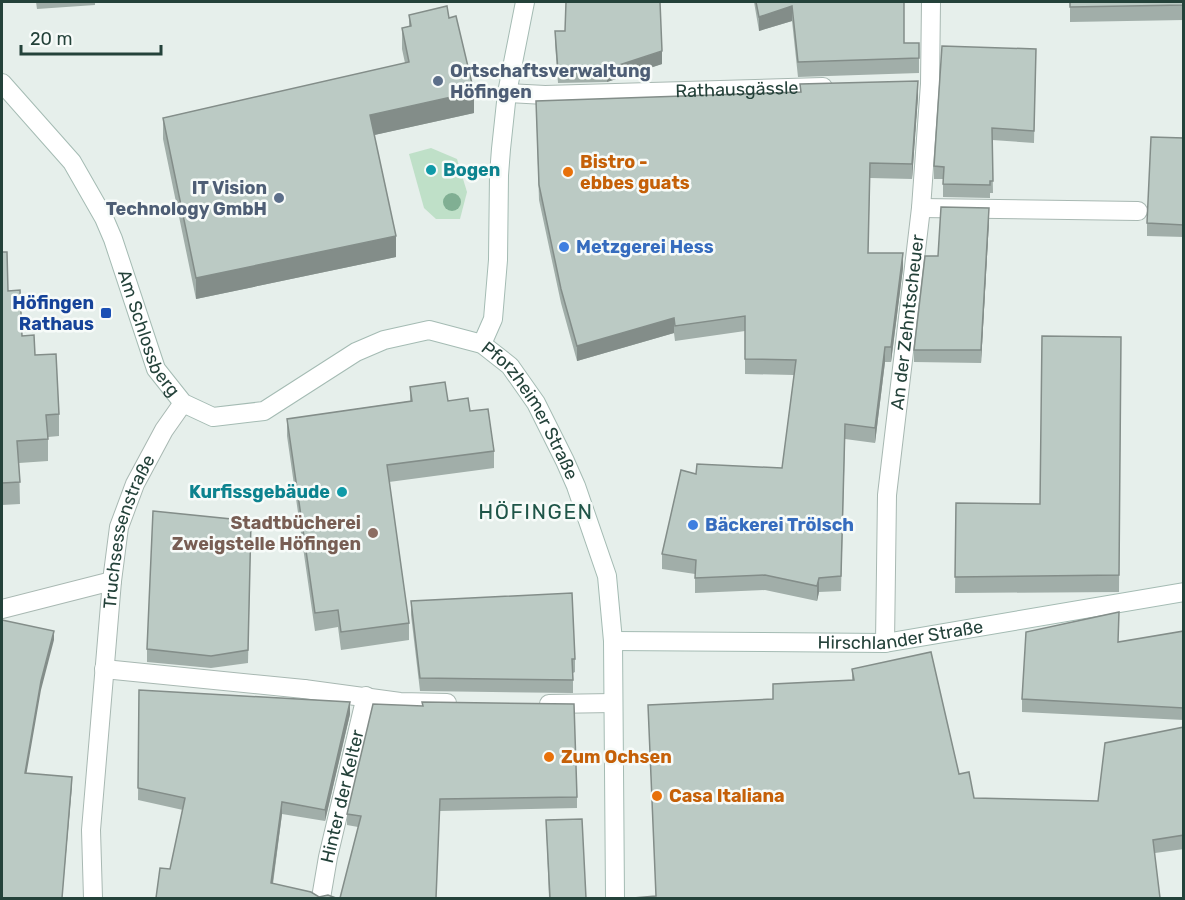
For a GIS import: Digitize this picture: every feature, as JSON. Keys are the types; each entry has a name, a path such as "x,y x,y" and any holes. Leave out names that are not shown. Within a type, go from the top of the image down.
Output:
{"street":[{"name":"Pforzheimer Straße","path":"525,2 507,93 499,175 498,260 493,319 482,344 510,366 536,403 576,486 607,576 613,641 615,898"},
{"name":"An der Zehntscheuer","path":"885,643 887,495 921,208 930,84 931,2"},
{"name":"Am Schlossberg","path":"2,83 72,162 101,212 113,239 156,369 183,403 213,417 264,411 356,352 384,340 429,330 482,344"},
{"path":"907,85 930,84"},
{"name":"Rathausgässle","path":"507,93 837,87"},
{"path":"921,208 1138,212"},
{"name":"Truchsessenstraße","path":"93,898 91,830 111,581 119,527 135,484 164,430 183,403"},
{"path":"2,609 111,581"},
{"name":"Hirschlander Straße","path":"613,641 885,643 1184,592"},
{"path":"104,669 304,689 400,702 469,703"},
{"name":"Hinter der Kelter","path":"321,898 328,858 366,696"},
{"path":"526,704 613,703"}],"green space":[{"path":"431,148 457,159 467,192 460,219 436,219 424,208 409,154"}],"building":[{"path":"566,2 660,2 662,51 607,69 558,71 555,31 565,31"},
{"path":"756,2 904,2 904,43 919,43 919,58 798,62 792,6 759,17"},
{"path":"1070,2 1184,2 1184,5 1070,7"},
{"name":"IT Vision Technology GmbH","path":"447,6 449,18 456,16 474,92 370,115 396,236 196,278 163,118 409,62 402,28 411,26 409,15"},
{"path":"942,46 1036,49 1034,131 992,128 993,181 990,181 990,185 943,184 944,167 934,166"},
{"path":"918,81 912,164 870,163 868,253 903,253 891,347 885,347 875,428 845,424 841,576 819,578 817,586 765,575 695,578 696,560 662,554 681,470 696,474 697,464 782,468 796,360 745,359 745,316 675,326 674,318 577,346 561,289 539,185 536,101 801,92 800,84"},
{"path":"1151,137 1184,138 1184,225 1147,223"},
{"path":"941,207 989,208 981,350 914,350 925,256 938,256"},
{"path":"2,252 7,252 8,291 20,290 22,336 34,335 35,355 56,354 59,414 46,415 48,439 17,441 20,482 2,483"},
{"path":"1042,336 1121,337 1119,575 955,577 956,503 1040,504"},
{"name":"Kurfissgebäude","path":"445,382 448,401 468,398 470,411 488,409 494,451 387,465 409,623 341,632 338,610 315,613 287,419 412,401 410,387"},
{"path":"153,511 251,521 248,650 211,656 147,649"},
{"path":"572,593 575,659 572,659 573,680 420,678 411,601"},
{"path":"1119,612 1118,642 1184,631 1184,708 1022,699 1026,632"},
{"path":"2,620 54,631 41,681 25,773 72,777 62,898 2,898"},
{"path":"931,652 959,774 969,772 974,798 1098,801 1105,743 1184,727 1184,835 1153,840 1160,898 633,898 656,896 648,705 773,699 773,684 854,680 852,669"},
{"path":"139,690 350,702 325,810 282,802 271,883 311,892 319,897 328,895 336,898 156,898 160,868 170,869 185,798 138,788"},
{"path":"422,702 574,704 577,797 440,799 436,898 340,898 361,816 347,814 373,704 423,706"},
{"path":"582,819 586,898 550,898 546,820"}],"place":[{"name":"Ortschaftsverwaltung Höfingen","path":"438,81"},
{"name":"Bogen","path":"431,170"},
{"name":"Bistro - ebbes guats","path":"568,172"},
{"name":"IT Vision Technology GmbH","path":"279,198"},
{"name":"Metzgerei Hess","path":"564,247"},
{"name":"Höfingen Rathaus","path":"106,313"},
{"name":"Kurfissgebäude","path":"342,492"},
{"name":"Bäckerei Trölsch","path":"693,525"},
{"name":"Stadtbücherei Zweigstelle Höfingen","path":"373,533"},
{"name":"Zum Ochsen","path":"549,757"},
{"name":"Casa Italiana","path":"657,796"}],"district":[{"name":"HÖFINGEN","path":"536,511"}]}
